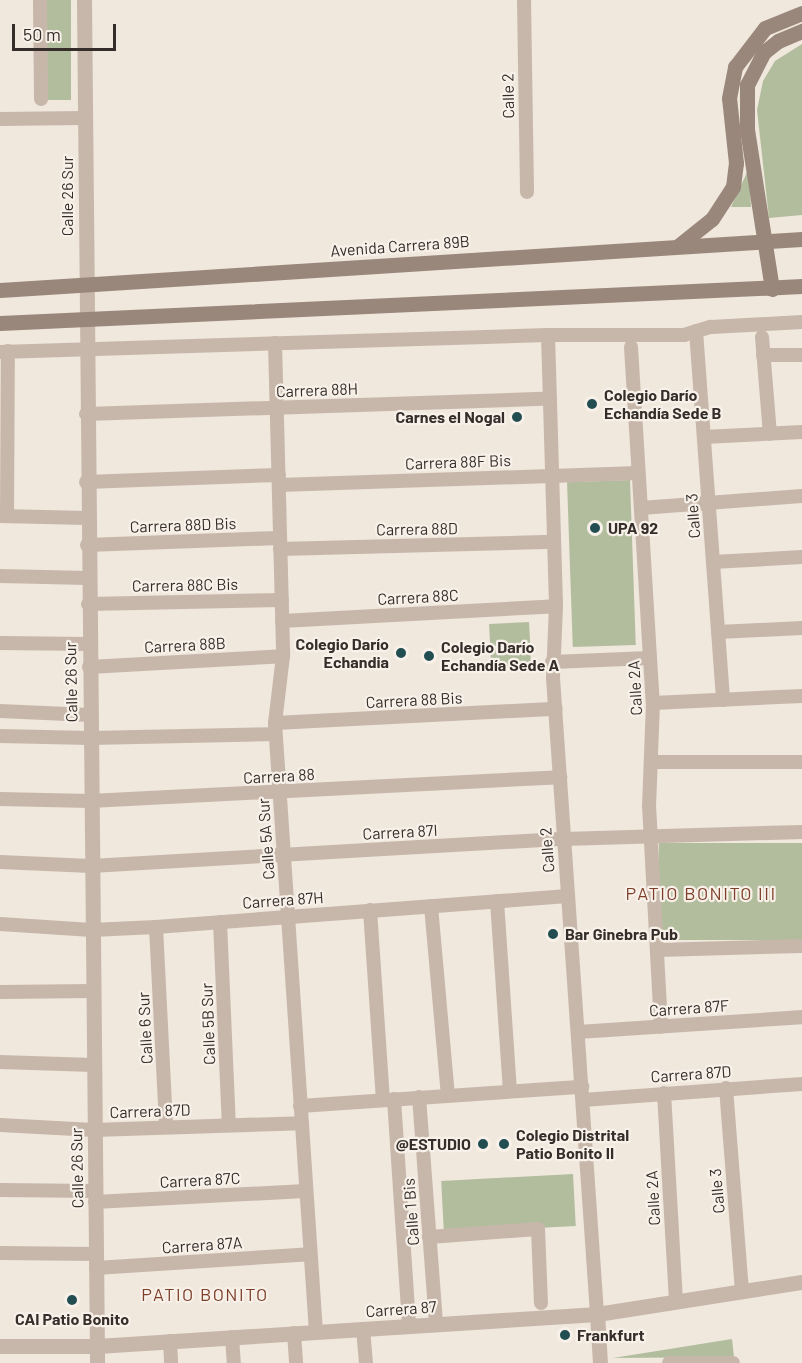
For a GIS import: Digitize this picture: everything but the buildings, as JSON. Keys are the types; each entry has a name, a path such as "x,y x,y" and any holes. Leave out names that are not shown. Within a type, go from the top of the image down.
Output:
{"main road":[{"path":"676,247 712,219 733,187 736,163 729,98 735,67 765,28 802,13"},
{"path":"772,289 747,129 747,85 764,52 778,41 802,31"},
{"name":"Avenida Carrera 89B","path":"0,290 802,239"},
{"path":"0,323 85,317 802,286"}],"street":[{"path":"40,0 41,99"},
{"name":"Calle 26 Sur","path":"84,0 85,349 97,1363"},
{"name":"Calle 2","path":"524,0 527,192"},
{"path":"0,119 84,118"},
{"path":"87,518 3,516 4,352 548,335 684,335 711,327 802,322"},
{"name":"Calle 3","path":"696,331 723,700"},
{"name":"Calle 2","path":"548,335 556,606 552,662 600,1363"},
{"path":"762,337 770,434"},
{"name":"Calle 5A Sur","path":"275,343 283,656 275,729 316,1332"},
{"name":"Calle 2A","path":"631,347 653,703 651,838 661,1027"},
{"path":"763,355 802,355"},
{"name":"Carrera 88H","path":"86,414 550,399"},
{"path":"704,437 802,432"},
{"name":"Carrera 88F Bis","path":"87,482 638,473"},
{"path":"641,508 802,496"},
{"name":"Carrera 88D","path":"280,544 554,542"},
{"name":"Carrera 88D Bis","path":"87,545 280,544"},
{"path":"713,562 802,557"},
{"path":"0,576 88,578"},
{"name":"Carrera 88C Bis","path":"88,604 282,600"},
{"name":"Carrera 88C","path":"282,621 556,606"},
{"path":"718,632 802,628"},
{"path":"0,643 88,644"},
{"name":"Carrera 88B","path":"89,667 283,656"},
{"path":"552,662 650,658"},
{"path":"653,703 802,696"},
{"name":"Carrera 88 Bis","path":"0,736 90,738 275,729 556,709"},
{"path":"0,711 89,715"},
{"path":"651,762 802,762"},
{"name":"Carrera 88","path":"0,798 90,801 560,777"},
{"name":"Carrera 87I","path":"0,862 91,866 564,839 802,832"},
{"name":"Carrera 87H","path":"0,924 92,930 156,927 568,896"},
{"path":"497,901 510,1091"},
{"path":"430,906 448,1095"},
{"name":"Calle 1 Bis","path":"370,910 409,1326"},
{"name":"Calle 5B Sur","path":"220,922 229,1125"},
{"name":"Calle 6 Sur","path":"156,927 166,1127"},
{"path":"657,950 802,946"},
{"path":"0,992 93,991"},
{"name":"Carrera 87F","path":"578,1032 802,1017"},
{"path":"0,1062 93,1065"},
{"name":"Carrera 87D","path":"300,1106 510,1091 664,1093 802,1084"},
{"name":"Calle 3","path":"726,1088 742,1292"},
{"name":"Calle 2A","path":"664,1093 676,1302"},
{"name":"Calle 1 Bis","path":"419,1097 436,1324"},
{"name":"Carrera 87D","path":"0,1125 94,1130 301,1123"},
{"name":"Carrera 87C","path":"0,1190 95,1197 306,1191"},
{"path":"429,1237 538,1229 541,1302"},
{"name":"Carrera 87A","path":"0,1252 96,1261 310,1254"},
{"name":"Carrera 87","path":"0,1346 97,1346 597,1314 802,1282"},
{"path":"363,1329 366,1363"},
{"path":"294,1333 296,1363"},
{"path":"232,1337 234,1363"},
{"path":"170,1341 171,1363"},
{"path":"670,1363 733,1362"}],"green space":[{"path":"47,0 71,0 71,100 47,100"},
{"path":"802,44 802,215 769,218 757,110 763,81 775,61"},
{"path":"749,168 751,207 731,207"},
{"path":"630,480 636,645 573,647 567,482"},
{"path":"529,622 530,644 490,646 489,624"},
{"path":"491,648 531,650 530,668 490,666"},
{"path":"659,843 802,843 802,940 659,940"},
{"path":"573,1174 576,1226 444,1233 441,1181"},
{"path":"732,1339 734,1357 613,1358"}],"place":[{"name":"Colegio Darío Echandía Sede B","path":"592,404"},
{"name":"Carnes el Nogal","path":"517,417"},
{"name":"UPA 92","path":"595,528"},
{"name":"Colegio Darío Echandia","path":"401,653"},
{"name":"Colegio Darío Echandía Sede A","path":"429,656"},
{"name":"Bar Ginebra Pub","path":"553,934"},
{"name":"@ESTUDIO","path":"483,1144"},
{"name":"Colegio Distrital Patio Bonito II","path":"504,1144"},
{"name":"CAI Patio Bonito","path":"72,1300"},
{"name":"Frankfurt","path":"565,1335"}],"district":[{"name":"PATIO BONITO III","path":"701,893"},
{"name":"PATIO BONITO","path":"205,1294"}]}
